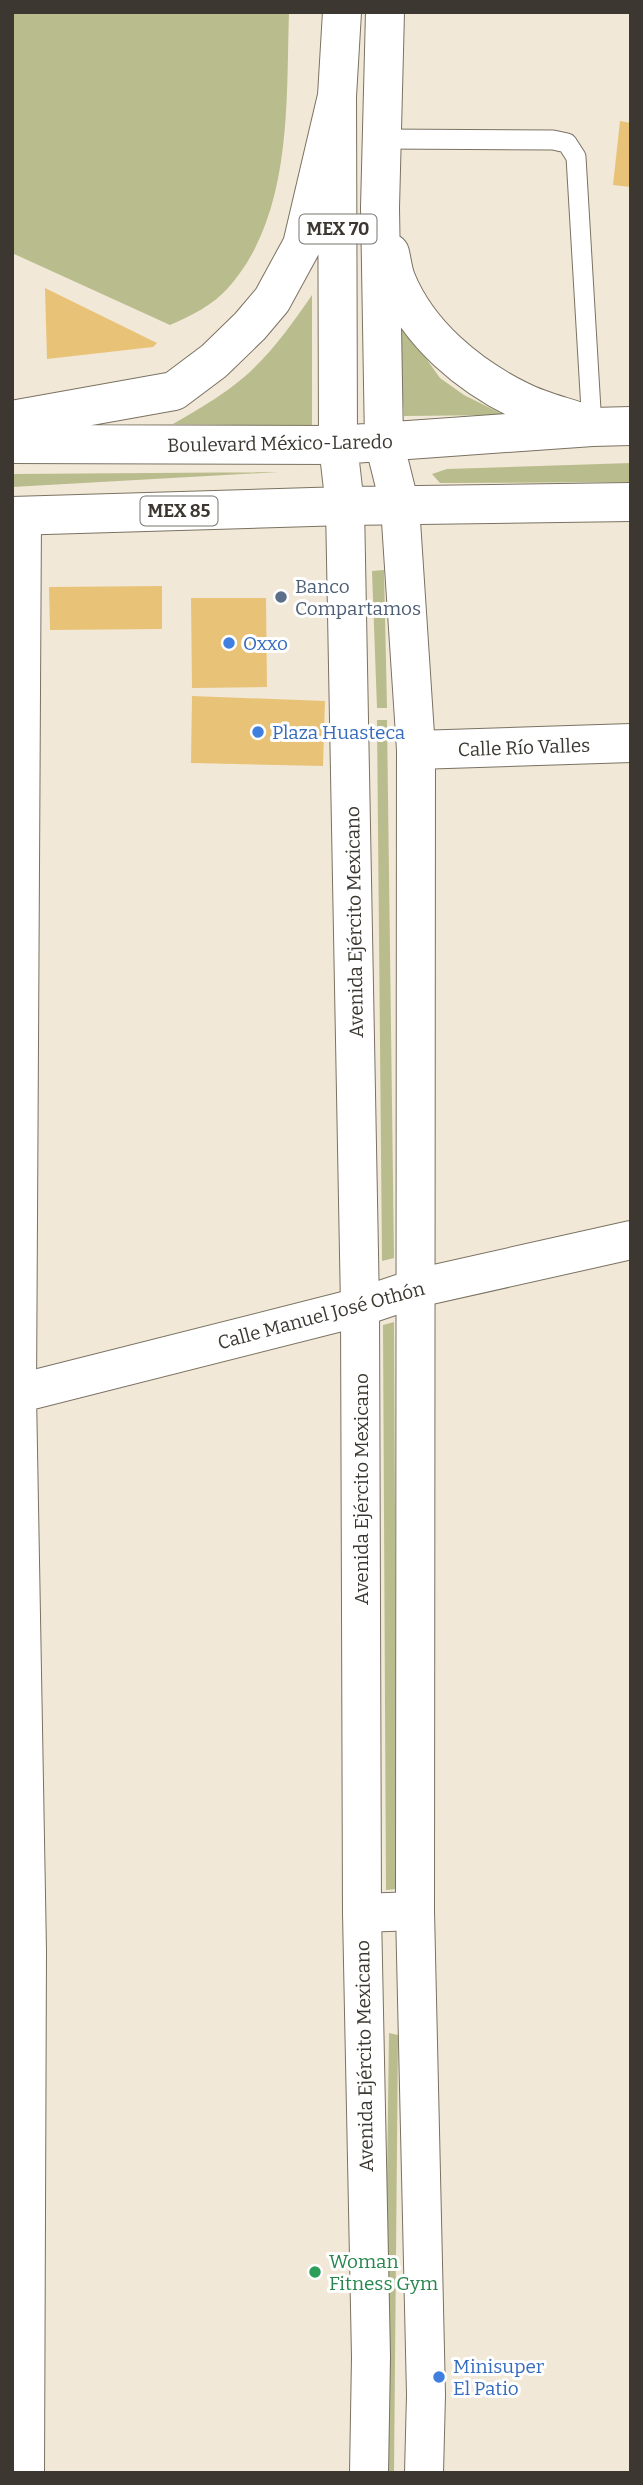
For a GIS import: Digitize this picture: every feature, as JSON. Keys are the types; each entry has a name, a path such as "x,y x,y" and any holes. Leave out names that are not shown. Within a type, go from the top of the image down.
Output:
{"main road":[{"name":"MEX 70","path":"342,12 337,96 338,445 345,506"},
{"name":"MEX 70","path":"385,12 380,208 384,442 400,506"},
{"path":"12,420 174,391 214,361 250,326 272,300 302,244 337,96"},
{"path":"380,208 396,278 424,327 462,364 496,388 524,403 592,427"},
{"name":"Boulevard México-Laredo","path":"12,444 338,445 631,426"},
{"path":"345,506 631,502"},
{"name":"MEX 85","path":"17,516 345,506"},
{"name":"Avenida Ejército Mexicano","path":"345,506 360,1307 362,1913 370,2343 369,2473"},
{"path":"400,506 416,750 418,1288 415,1911 426,2395 424,2473"},
{"path":"17,516 14,1394 27,1951 19,2209 19,2332 25,2473"},
{"name":"Calle Río Valles","path":"416,750 631,743"},
{"name":"Calle Manuel José Othón","path":"14,1394 360,1307 418,1288 631,1240"},
{"path":"362,1913 415,1911"}],"lane":[{"path":"382,139 553,140 567,143 576,157 592,427"}],"green space":[{"path":"12,12 289,12 286,120 275,193 265,227 249,259 228,288 209,305 170,325 12,253"},
{"path":"312,295 312,426 173,424 222,394 253,369 284,334"},
{"path":"398,319 440,378 464,395 504,415 404,416"},
{"path":"631,463 631,482 440,483 432,474 447,469"},
{"path":"279,472 12,487 12,474"},
{"path":"384,570 387,708 377,708 372,571"},
{"path":"377,720 387,720 394,1258 382,1261"},
{"path":"394,1322 397,1889 386,1890 383,1325"},
{"path":"389,2033 398,2035 394,2473 383,2473"}],"building":[{"path":"620,121 631,123 631,187 613,185"},
{"path":"45,288 157,343 153,347 47,359"},
{"path":"162,586 162,629 50,630 49,587"},
{"name":"Oxxo","path":"191,598 266,598 267,687 192,688"},
{"name":"Plaza Huasteca","path":"192,696 325,701 323,766 191,763"}],"place":[{"name":"Banco Compartamos","path":"281,597"},
{"name":"Oxxo","path":"229,643"},
{"name":"Plaza Huasteca","path":"258,732"},
{"name":"Woman Fitness Gym","path":"315,2272"},
{"name":"Minisuper El Patio","path":"439,2377"}]}
